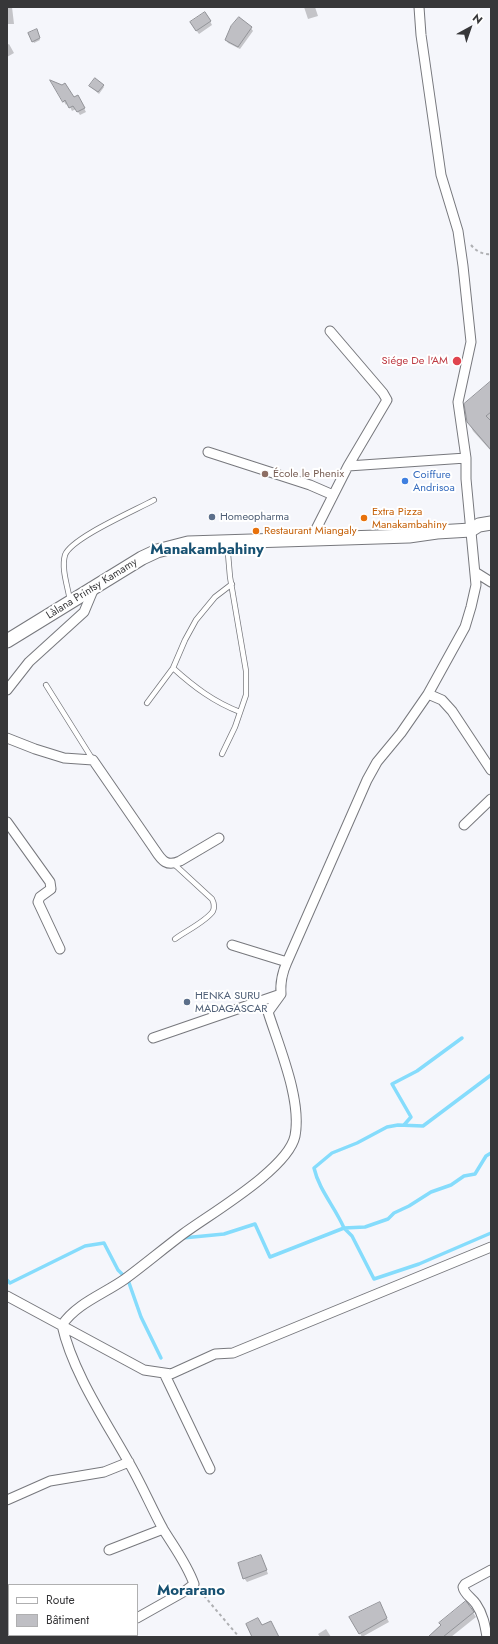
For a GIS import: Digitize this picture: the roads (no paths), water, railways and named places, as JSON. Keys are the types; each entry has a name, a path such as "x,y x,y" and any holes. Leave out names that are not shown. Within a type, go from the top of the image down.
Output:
{"street":[{"path":"138,1617 194,1584 190,1572 163,1529 129,1462 91,1397 65,1338 62,1325 68,1316 78,1308 123,1280 267,1173 288,1149 295,1137 293,1088 268,1012 281,994 280,986 282,973 367,780 377,762 401,733 428,694 465,627 476,585 466,479 466,458 458,402 471,342 458,232 441,175 421,35 420,7"},
{"path":"311,539 348,466 387,400 383,393 330,331"},
{"path":"208,452 310,485 333,495"},
{"path":"348,466 466,458"},
{"name":"Làlana Printsy Kamamy","path":"7,641 142,558 157,551 188,543 227,540 409,536 436,532 471,530 491,523"},
{"path":"475,572 491,582"},
{"path":"7,690 29,662 84,612 94,588"},
{"path":"428,694 442,700 452,711 491,770"},
{"path":"7,738 64,758 93,760 162,860 167,863 174,864 220,838"},
{"path":"464,825 491,799"},
{"path":"7,822 50,882 51,889 40,897 38,902 60,950"},
{"path":"232,945 287,962"},
{"path":"153,1038 281,994"},
{"path":"7,1296 144,1370 171,1374 215,1354 233,1353 491,1247"},
{"path":"164,1373 210,1469"},
{"path":"7,1500 50,1481 104,1472 129,1462"},
{"path":"109,1550 163,1529"},
{"path":"487,1637 481,1612 476,1603 464,1591 463,1587 465,1584 491,1570"}],"lane":[{"path":"70,602 64,570 66,555 73,545 87,535 154,500"},
{"path":"222,754 235,727 246,695 246,671 232,584 227,540"},
{"path":"147,703 173,668 185,640 196,620 215,596 232,584"},
{"path":"173,668 206,695 226,707 240,712"},
{"path":"46,685 93,760"},
{"path":"174,864 212,899 214,905 208,916 175,939"}],"waterway":[{"path":"404,1125 411,1117 392,1084 417,1071 462,1038"},
{"path":"183,1238 224,1234 255,1224 270,1257 344,1228 323,1191 314,1168 332,1153 357,1143 387,1127 398,1125 423,1126 491,1075"},
{"path":"344,1228 365,1227 388,1219 394,1213 409,1206 431,1192 451,1185 464,1176 475,1174 486,1156 491,1153"},
{"path":"344,1228 352,1236 374,1279 419,1264 491,1233"},
{"path":"7,1280 10,1283 85,1246 104,1243 118,1270 126,1278"},
{"path":"128,1280 141,1317 161,1358"}],"place":[{"name":"Siége De l'AM","path":"457,361"},
{"name":"École le Phenix","path":"265,474"},
{"name":"Coiffure Andrisoa","path":"405,481"},
{"name":"Homeopharma","path":"212,517"},
{"name":"Extra Pizza Manakambahiny","path":"364,518"},
{"name":"Restaurant Miangaly","path":"256,531"},
{"name":"HENKA SURU MADAGASCAR","path":"187,1002"}],"district":[{"name":"Manakambahiny","path":"207,550"},
{"name":"Morarano","path":"191,1591"}]}
